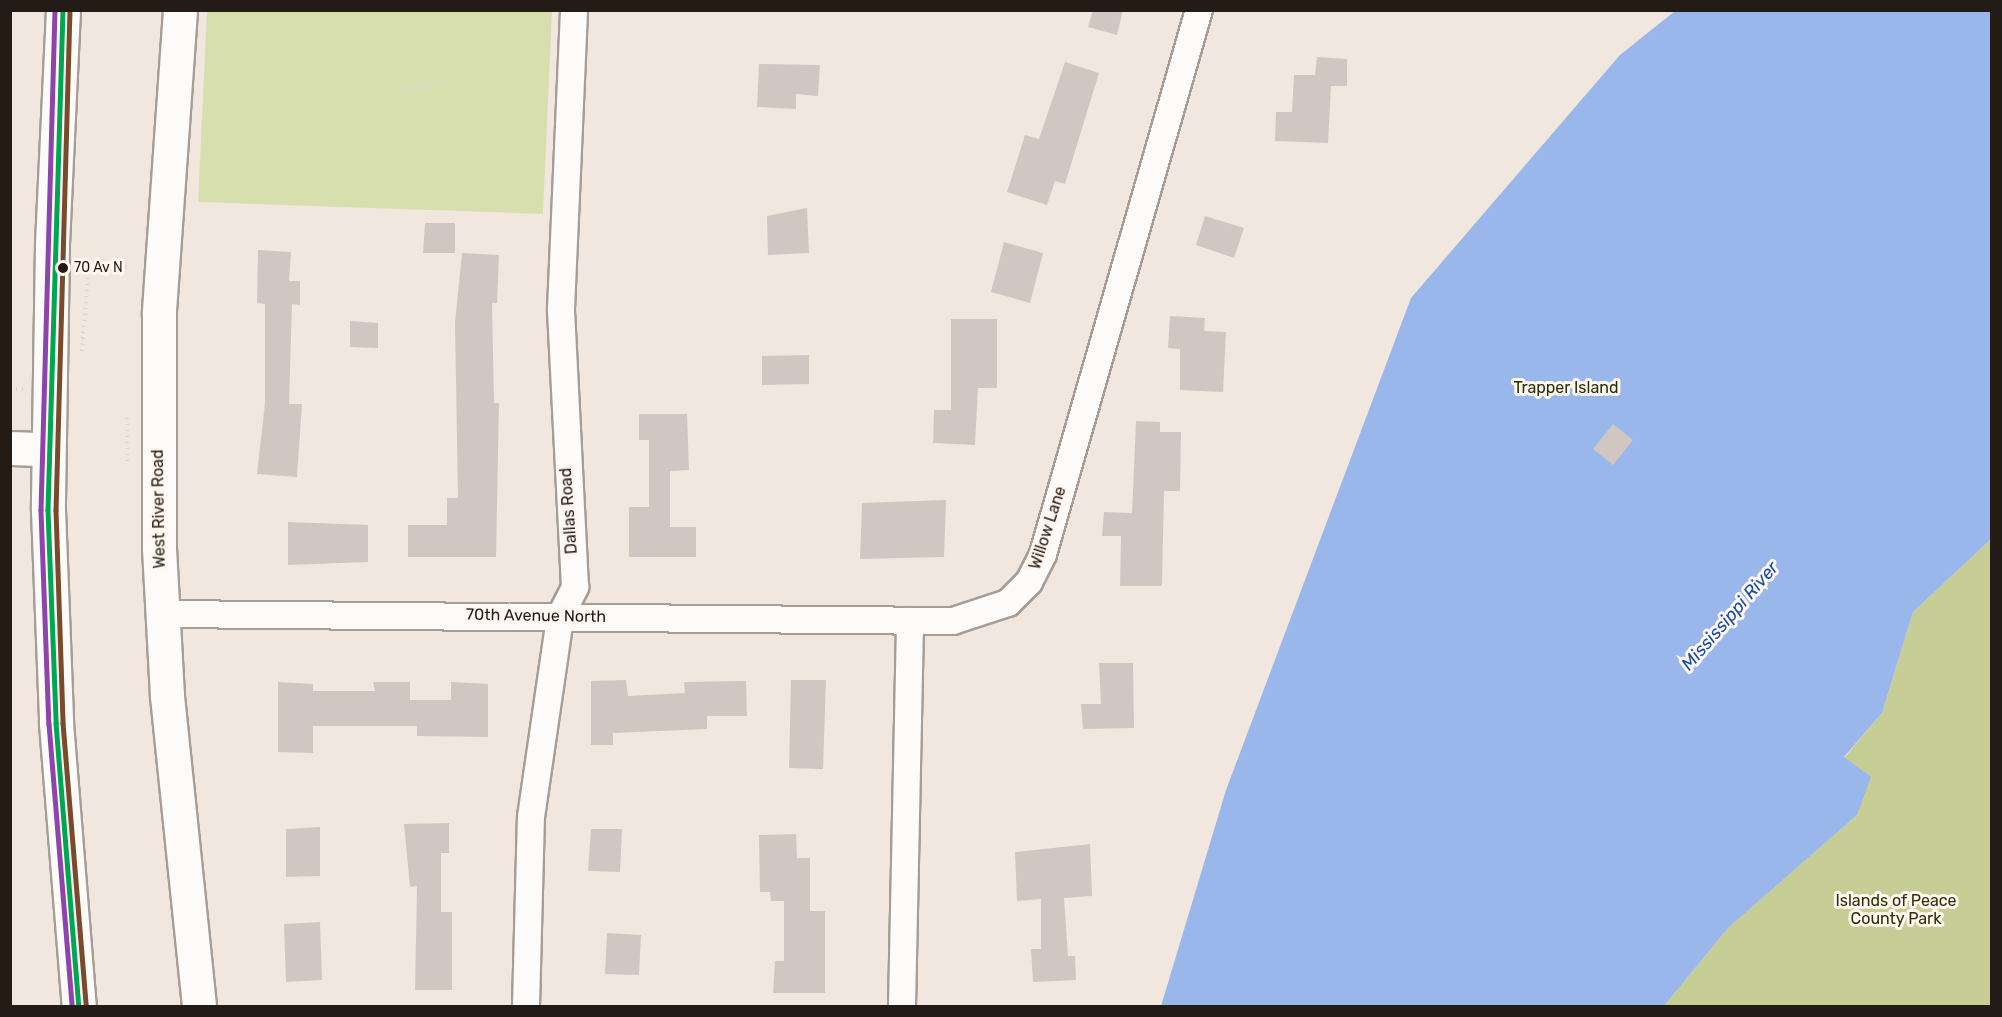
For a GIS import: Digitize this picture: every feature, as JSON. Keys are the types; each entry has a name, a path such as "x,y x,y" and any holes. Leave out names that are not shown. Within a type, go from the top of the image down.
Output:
{"main road":[{"path":"63,10 48,449 56,723 79,1006"},
{"name":"West River Road","path":"180,10 159,314 162,614 199,1006"},
{"path":"10,448 48,449"}],"street":[{"name":"Dallas Road","path":"526,1006 531,818 560,617 575,587 561,309 574,10"},
{"name":"Willow Lane","path":"910,621 953,621 1008,603 1029,582 1042,554 1199,10"},
{"name":"70th Avenue North","path":"162,614 910,621"},
{"path":"902,1006 910,621"}],"path":[{"path":"388,90 439,84 570,93"}],"green space":[{"path":"207,11 552,11 543,214 198,202"},
{"name":"Islands of Peace County Park","path":"1991,539 1991,1006 1664,1006 1728,928 1857,815 1844,758 1882,713 1913,612"}],"water":[{"name":"Mississippi River","path":"1675,11 1991,11 1991,539 1913,612 1882,713 1844,757 1871,777 1857,815 1728,928 1664,1006 1161,1006 1226,790 1411,298 1620,55"}],"building":[{"path":"1093,10 1123,10 1117,35 1088,27"},
{"path":"1317,57 1347,59 1347,86 1331,86 1328,143 1275,141 1276,112 1292,112 1294,75 1315,75"},
{"path":"1065,62 1099,73 1065,184 1055,181 1047,205 1007,192 1025,135 1039,139"},
{"path":"759,64 820,65 818,96 796,94 796,109 757,107"},
{"path":"807,208 809,253 768,255 767,216"},
{"path":"1205,216 1244,228 1234,258 1196,245"},
{"path":"425,223 455,223 455,253 423,253"},
{"path":"1004,242 1043,253 1030,303 991,292"},
{"path":"258,250 291,252 289,281 300,281 300,305 292,304 289,404 302,404 297,477 257,474 265,403 265,304 257,303"},
{"path":"462,253 499,255 497,303 492,303 494,403 499,403 496,557 408,557 408,525 447,525 447,498 458,498 455,323"},
{"path":"1170,316 1205,318 1204,331 1226,332 1223,392 1180,390 1180,349 1168,348"},
{"path":"951,319 997,319 997,388 978,388 975,445 933,443 934,410 951,410"},
{"path":"350,321 378,323 378,348 350,347"},
{"path":"809,355 809,384 762,385 762,356"},
{"path":"639,414 687,414 689,470 670,471 670,527 696,527 696,557 629,557 629,507 649,507 649,440 639,440"},
{"path":"1136,421 1160,422 1160,432 1181,432 1180,491 1164,491 1162,586 1120,586 1121,536 1102,536 1104,512 1132,513"},
{"path":"1613,424 1633,440 1613,465 1593,449"},
{"path":"946,500 944,557 860,559 862,503"},
{"path":"288,522 368,525 368,562 288,565"},
{"path":"1099,663 1133,663 1134,728 1083,729 1081,704 1101,704"},
{"path":"626,680 628,696 685,693 684,682 746,681 747,716 707,716 707,729 613,733 613,745 591,745 591,681"},
{"path":"791,680 826,680 823,769 789,768"},
{"path":"278,682 313,684 313,691 375,691 373,682 410,682 410,700 451,700 451,682 488,684 488,737 417,736 417,726 313,726 313,753 278,752"},
{"path":"449,823 449,853 441,853 441,912 452,912 452,990 415,990 417,886 410,887 404,824"},
{"path":"320,827 320,876 286,877 286,829"},
{"path":"591,829 622,829 620,872 588,871"},
{"path":"796,834 797,858 810,858 810,911 825,911 825,993 773,993 775,961 784,961 784,901 771,901 770,892 760,892 759,835"},
{"path":"1090,844 1092,896 1064,898 1068,956 1075,956 1076,980 1033,982 1031,949 1041,949 1041,899 1017,901 1015,852"},
{"path":"320,922 322,980 286,982 284,924"},
{"path":"607,933 641,935 639,975 605,974"}],"transit line":[{"path":"55,10 41,510 49,724 72,1006"},
{"path":"63,10 48,510 56,723 79,1006"},
{"path":"70,10 56,510 63,723 86,1005"}],"place":[{"name":"70 Av N","path":"63,268"}],"park label":[{"name":"Trapper Island","path":"1566,388"}]}
